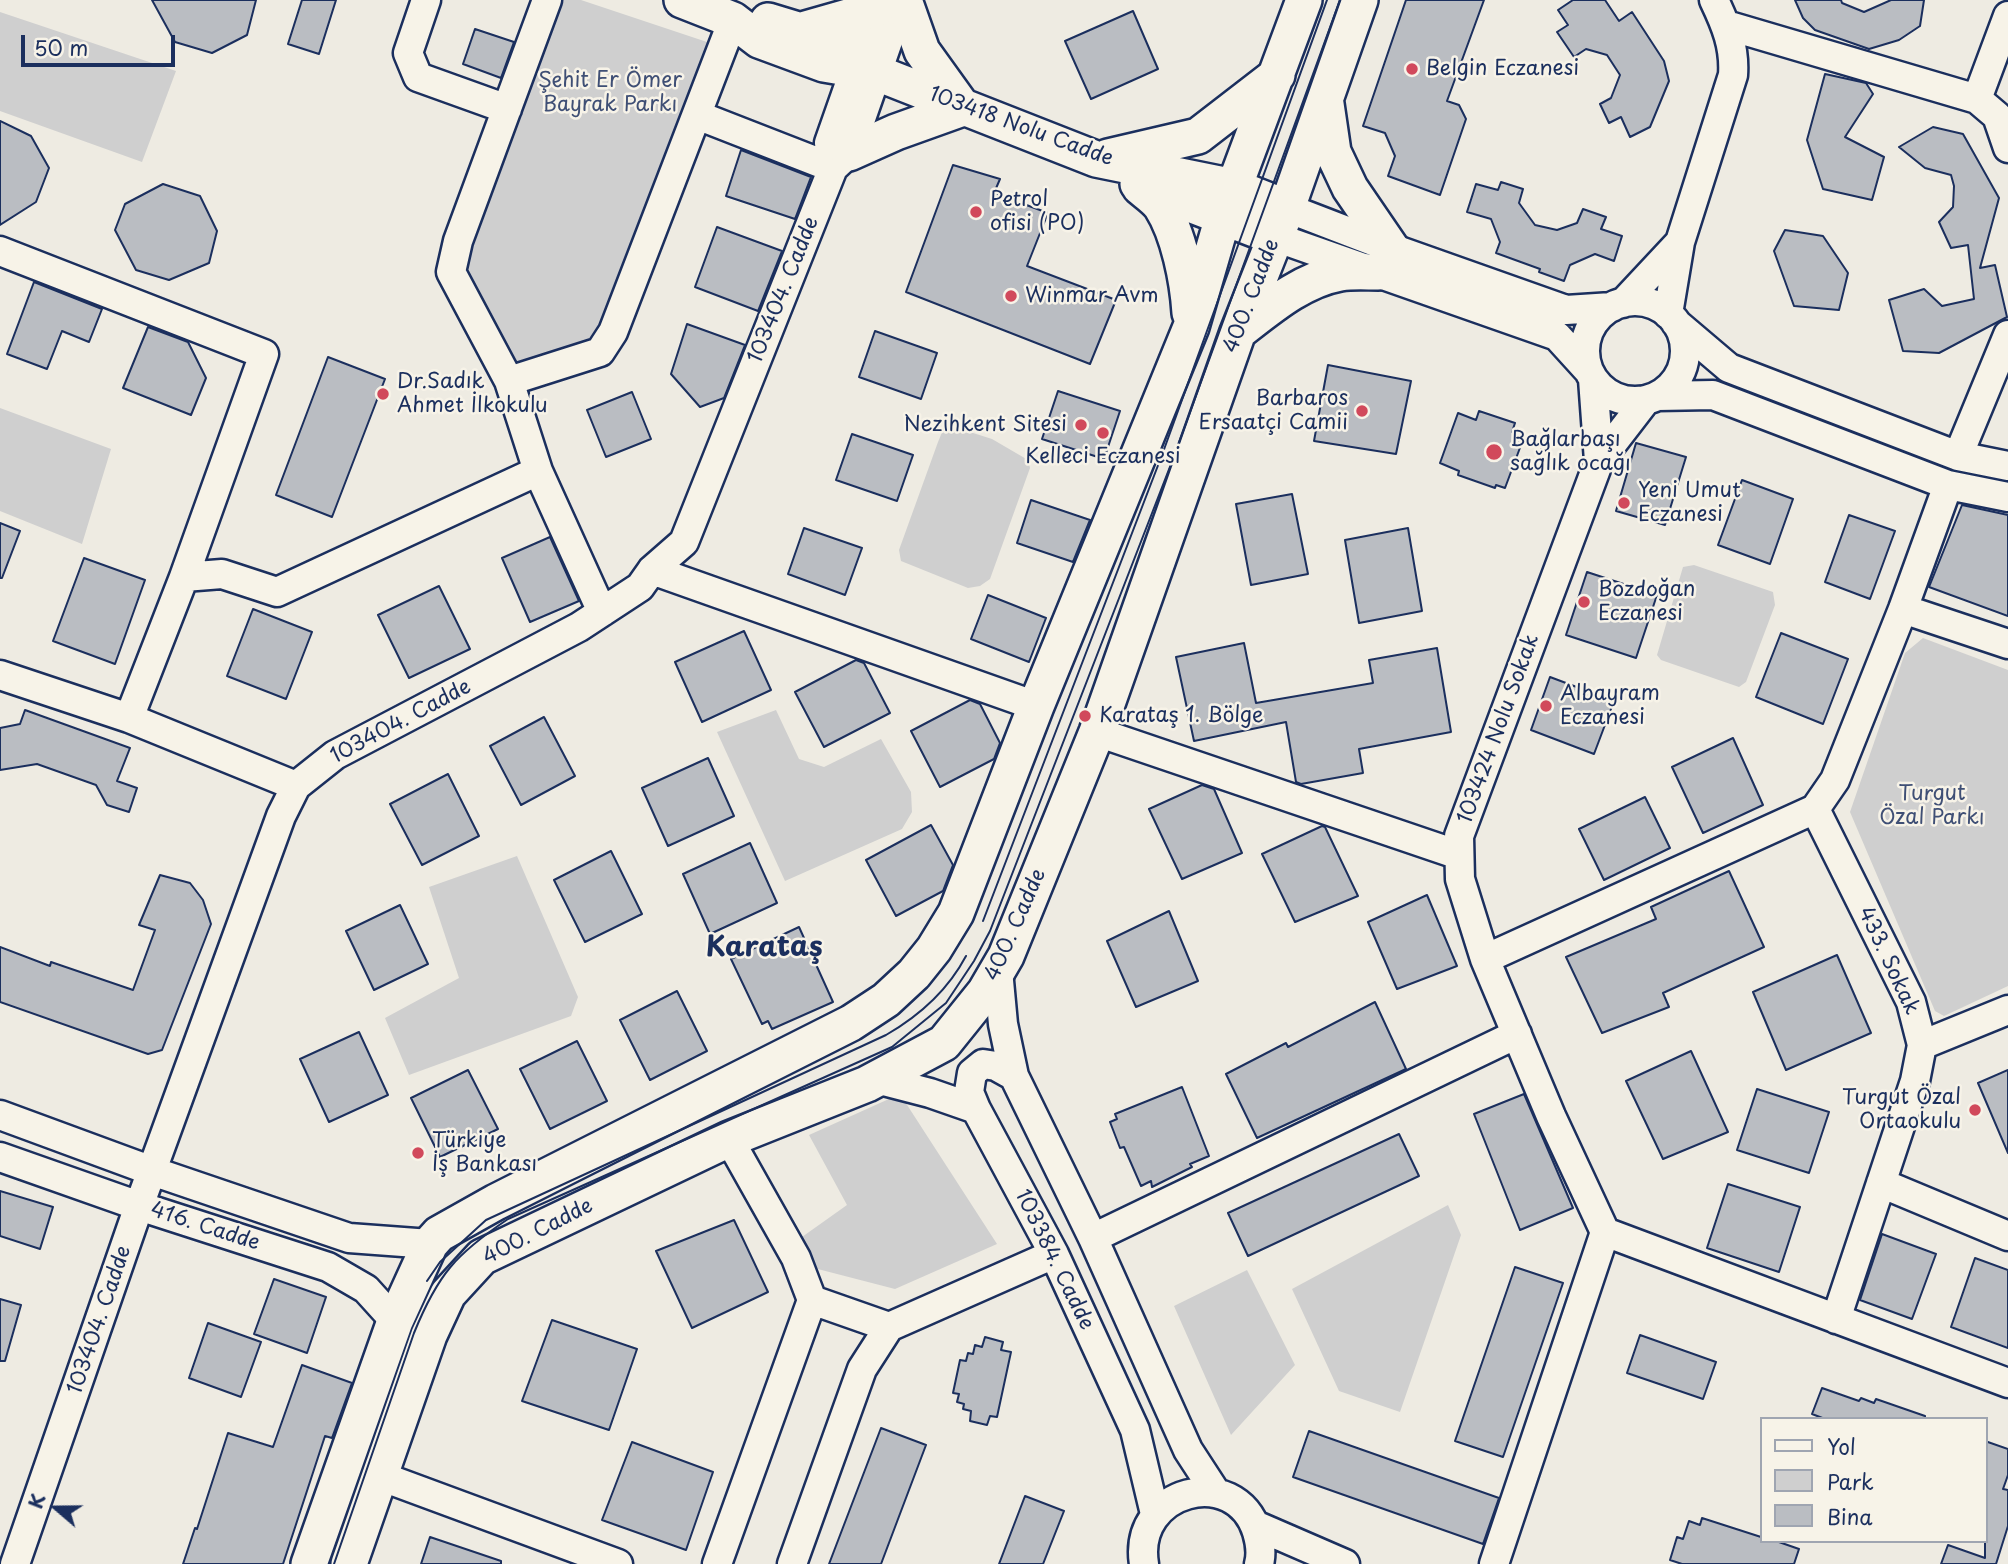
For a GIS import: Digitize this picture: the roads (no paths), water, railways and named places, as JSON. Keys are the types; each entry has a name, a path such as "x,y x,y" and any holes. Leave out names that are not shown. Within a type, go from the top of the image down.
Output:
{"main road":[{"path":"682,0 733,20"},
{"path":"309,1564 395,1321 430,1244 439,1234 496,1202 851,1023 886,1000 914,974 934,949 956,913 1036,706 1191,327 1228,202 1304,0"},
{"name":"400. Cadde","path":"349,1564 429,1335 449,1294 482,1257 729,1139 876,1079 944,1043 985,992 1006,956 1097,732 1238,332 1281,222 1360,0"},
{"path":"802,30 891,2 963,108 896,132 841,161"},
{"name":"103418 Nolu Cadde","path":"733,20 764,20 834,41 864,67"},
{"name":"103418 Nolu Cadde","path":"733,20 759,40 824,64 864,67 1096,159 1281,222"},
{"path":"1096,159 1198,136 1277,75"},
{"path":"1238,332 1308,283 1385,260 1333,152 1325,96"},
{"path":"1096,159 1138,184 1160,206 1177,243 1184,271 1191,327"},
{"path":"1138,184 1228,202"}],"street":[{"path":"426,0 408,53 418,77 507,109"},
{"path":"547,0 458,241 451,272 509,381 538,471 602,612"},
{"name":"103404. Cadde","path":"15,1564 139,1206 281,816 296,786 335,755 579,627 640,587 652,570 684,542 841,161 864,67 891,2"},
{"path":"1720,12 1977,99 1997,116 2008,148"},
{"path":"1651,398 1675,381 1684,358 1682,334 1672,319 1680,242 1732,75 1734,54 1720,12"},
{"path":"1977,99 2008,16"},
{"path":"509,381 600,352 613,332 733,20"},
{"path":"697,115 841,161"},
{"path":"1281,222 1385,260 1557,336 1601,389 1622,400 1713,395 1948,485 2008,497"},
{"path":"1590,374 1585,345 1594,322 1618,305 1680,242"},
{"path":"0,251 264,354 184,577 129,718"},
{"path":"1385,260 1566,310 1647,303 1672,319 1729,368 1958,456 2008,466"},
{"path":"1958,456 2008,335"},
{"name":"103424 Nolu Sokak","path":"1590,374 1599,461"},
{"name":"103424 Nolu Sokak","path":"1605,1232 1551,1116 1486,959 1460,879 1459,836 1599,461 1651,398"},
{"path":"184,577 222,573 277,593 538,471"},
{"path":"1486,959 1815,809 1835,780 1903,609 1948,485"},
{"path":"652,570 1036,706"},
{"path":"1903,609 2008,644"},
{"path":"0,675 129,718 296,786"},
{"path":"1097,732 1460,855"},
{"name":"433. Sokak","path":"1815,809 1911,1002 1922,1045 1915,1081 1836,1319"},
{"path":"998,970 1003,1024 1014,1076 1093,1238 1188,1450 1216,1493"},
{"path":"1922,1045 2008,1010"},
{"path":"1093,1238 1517,1034"},
{"path":"976,1109 968,1091 972,1073 983,1064 996,1066 1014,1076"},
{"path":"876,1079 930,1093 976,1109"},
{"name":"103384. Cadde","path":"976,1109 1054,1254 1135,1430 1155,1514"},
{"path":"0,1115 152,1171 349,1238 430,1244"},
{"path":"718,1564 812,1300 796,1258 729,1139"},
{"name":"416. Cadde","path":"0,1157 139,1206 328,1267 366,1289 395,1321"},
{"path":"1881,1183 2008,1236"},
{"path":"1494,1564 1605,1232 2008,1383"},
{"path":"792,1564 862,1370 889,1327 1054,1254"},
{"path":"812,1300 889,1327"},
{"path":"380,1476 618,1564"},
{"path":"1143,1563 1147,1528 1155,1514 1168,1502 1183,1495 1200,1492 1216,1493 1238,1505 1255,1525 1260,1541 1259,1564"},
{"path":"1255,1525 1345,1564"}],"tram line":[{"path":"983,921 1162,455 1327,0"},
{"path":"334,1564 414,1333 441,1280 462,1255 508,1219 892,1047 946,1003 974,961 990,931 1173,459 1340,0"},
{"path":"427,1281 440,1262 486,1220 886,1035 932,1001 951,980 966,956"}],"place":[{"name":"Belgin Eczanesi","path":"1412,69"},
{"name":"Petrol ofisi (PO)","path":"976,212"},
{"name":"Winmar Avm","path":"1011,296"},
{"name":"Dr.Sadık Ahmet İlkokulu","path":"383,394"},
{"name":"Barbaros Ersaatçi Camii","path":"1362,411"},
{"name":"Nezihkent Sitesi","path":"1081,425"},
{"name":"Kelleci Eczanesi","path":"1103,433"},
{"name":"Bağlarbaşı sağlık ocağı","path":"1494,452"},
{"name":"Yeni Umut Eczanesi","path":"1624,503"},
{"name":"Bozdoğan Eczanesi","path":"1584,602"},
{"name":"Albayram Eczanesi","path":"1546,706"},
{"name":"Karataş 1. Bölge","path":"1085,716"},
{"name":"Turgut Özal Ortaokulu","path":"1975,1110"},
{"name":"Türkiye İş Bankası","path":"418,1153"}],"district":[{"name":"Karataş","path":"764,948"}],"park label":[{"name":"Şehit Er Ömer Bayrak Parkı","path":"610,93"},
{"name":"Turgut Özal Parkı","path":"1932,806"}]}
